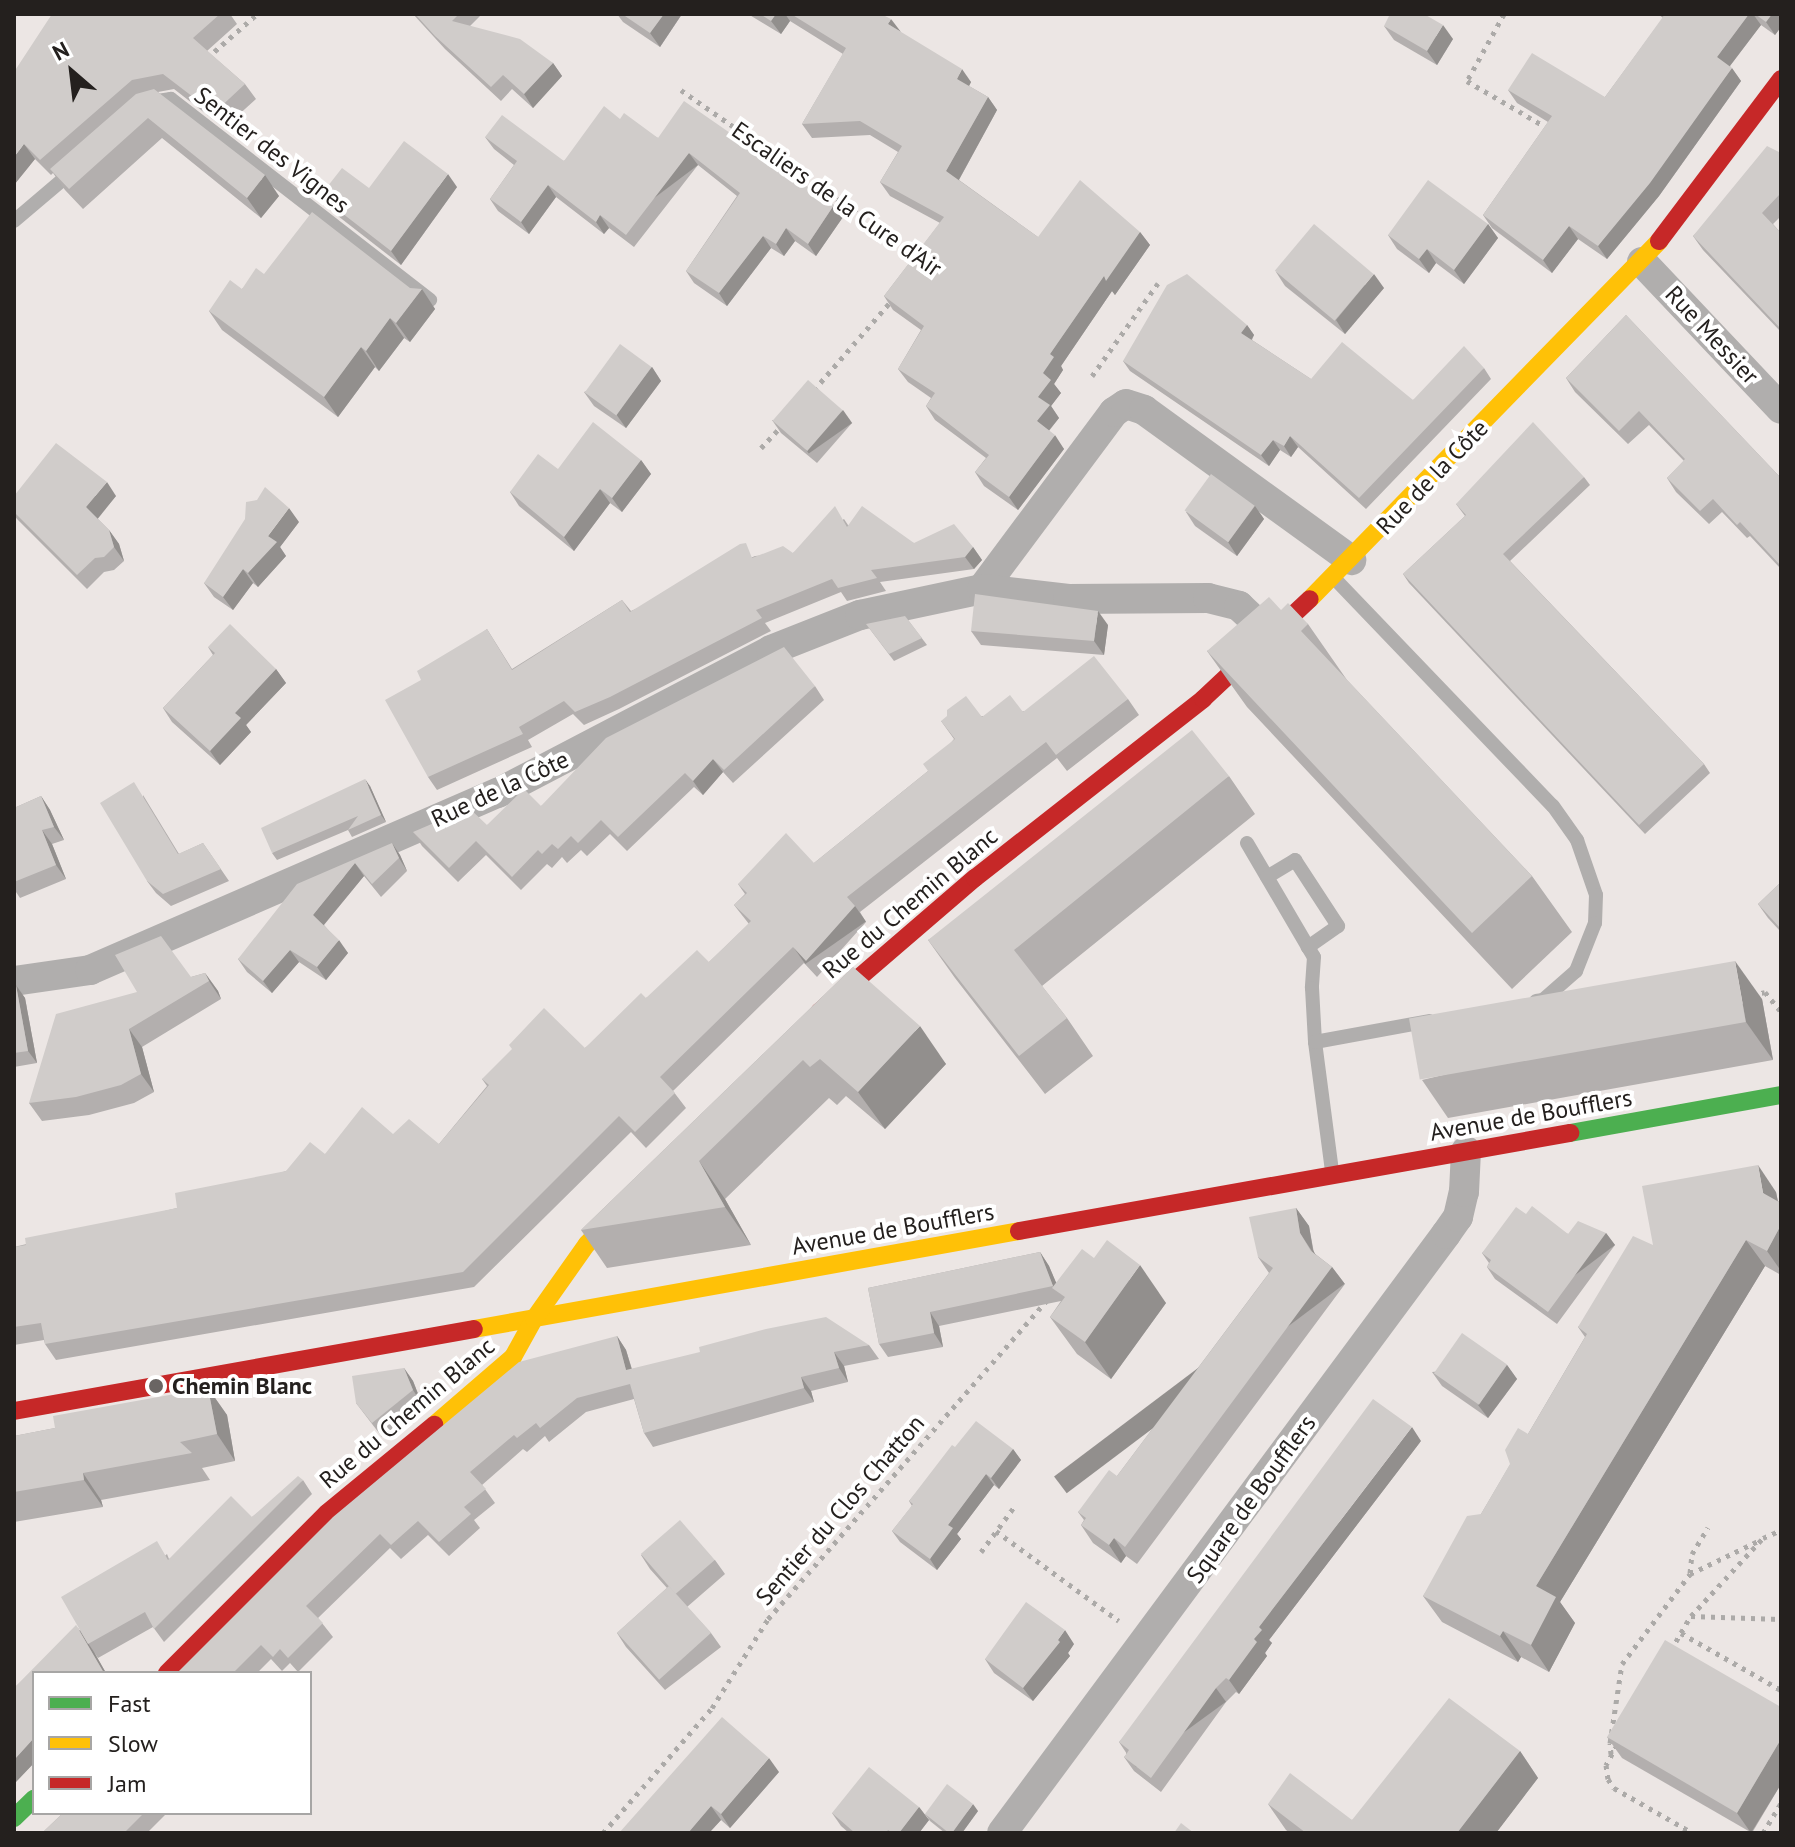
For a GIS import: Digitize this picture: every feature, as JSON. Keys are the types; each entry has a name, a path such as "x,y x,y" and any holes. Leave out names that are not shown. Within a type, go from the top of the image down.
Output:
{"street":[{"name":"Rue de la Côte","path":"14,981 90,970 469,805 813,632 860,615 982,589 1068,599 1208,598 1239,606 1272,637 1343,569 1642,262 1690,204 1781,79"},
{"name":"Rue Messier","path":"1642,262 1781,409"},
{"path":"982,589 1114,412 1126,404 1144,410 1343,569"},
{"name":"Rue du Chemin Blanc","path":"802,1029 888,949 1203,699 1272,637"},
{"name":"Avenue de Boufflers","path":"14,1411 1781,1095"},
{"name":"Square de Boufflers","path":"1002,1833 1458,1217 1464,1192 1466,1151"},
{"name":"Rue du Chemin Blanc","path":"169,1671 316,1523 498,1373 513,1357 534,1319 587,1244 637,1191"},
{"path":"14,1818 32,1801"}],"lane":[{"name":"Sentier des Vignes","path":"134,116 146,105 171,99 430,300"},
{"path":"14,221 88,158"},
{"path":"1343,569 1553,806 1584,853 1596,895 1595,923 1586,951 1576,971 1543,1000 1527,1003"},
{"path":"1247,843 1314,957 1315,1042 1332,1175"},
{"path":"1267,877 1295,860 1338,926 1308,947"},
{"path":"1315,1042 1449,1017"}],"path":[{"path":"162,99 257,14"},
{"path":"1504,14 1467,81 1561,136"},
{"name":"Escaliers de la Cure d'Air","path":"681,90 923,259 915,270"},
{"path":"1092,376 1158,283"},
{"path":"811,393 872,327 897,293"},
{"path":"761,448 791,415"},
{"path":"1750,995 1765,992 1781,1012"},
{"name":"Sentier du Clos Chatton","path":"603,1833 712,1708 768,1619 1051,1295"},
{"path":"981,1552 1014,1507"},
{"path":"1690,1574 1692,1554 1708,1527"},
{"path":"1611,1755 1610,1743 1622,1664 1690,1574 1781,1530"},
{"path":"996,1531 1123,1624"},
{"path":"1666,1660 1691,1616 1763,1538"},
{"path":"1691,1616 1781,1619"},
{"path":"1681,1632 1781,1690"},
{"path":"1619,1742 1606,1765 1608,1779 1614,1788 1693,1833"},
{"path":"1763,1833 1781,1803"}],"building":[{"path":"52,14 220,14 193,38 245,84 214,113 163,74 132,80 40,160 24,144 14,157 14,72"},
{"path":"415,14 459,14 452,21 520,39 553,63 524,94 503,75 491,87"},
{"path":"622,14 664,14 650,33"},
{"path":"760,14 776,14 771,21"},
{"path":"791,14 881,14 891,19 888,24 962,69 957,79 988,97 946,171 1038,237 1080,180 1140,232 1106,281 1104,276 1050,354 1054,357 1043,373 1051,380 1038,397 1050,405 1037,421 1055,435 1009,497 975,472 989,455 926,406 935,393 898,369 924,326 884,296 944,217 880,182 902,146 860,121 802,124 846,48"},
{"path":"1390,14 1424,14 1443,25 1427,51 1384,26"},
{"path":"1665,14 1749,14 1717,57 1732,68 1650,183 1598,246 1569,226 1543,260 1483,215 1552,116 1508,90 1532,53 1605,97"},
{"path":"1755,14 1772,14 1766,22"},
{"path":"154,89 265,175 247,198 148,118 69,189 50,169 136,94"},
{"path":"684,101 834,205 808,244 786,228 776,244 763,236 719,293 686,271 740,193 689,153 626,235 600,215 596,222 548,185 521,222 490,199 517,161 485,137 502,115 564,161 604,106 620,119 624,113 658,138"},
{"path":"404,141 448,174 391,251 320,196 342,168 369,188"},
{"path":"1767,146 1781,153 1781,193 1762,213 1781,233 1781,329 1693,236"},
{"path":"1428,180 1488,224 1454,270 1427,249 1419,259 1388,235"},
{"path":"312,212 410,288 422,289 396,323 390,318 366,351 361,347 324,397 209,311 230,280 242,289 256,268 264,274"},
{"path":"1314,224 1374,274 1335,321 1275,271"},
{"path":"1187,274 1247,325 1241,333 1311,379 1342,342 1413,400 1464,346 1484,368 1359,498 1290,436 1284,446 1273,440 1261,455 1123,361 1167,285"},
{"path":"1626,315 1781,478 1781,566 1740,522 1737,525 1713,499 1700,511 1667,478 1685,459 1639,411 1619,431 1566,378"},
{"path":"620,344 652,367 616,415 585,393"},
{"path":"808,380 843,410 807,451 773,421"},
{"path":"593,422 641,460 612,498 600,489 564,537 510,492 538,454 558,469"},
{"path":"1533,422 1584,477 1503,554 1704,764 1639,825 1403,574 1466,515 1456,504"},
{"path":"56,443 107,482 86,507 109,530 114,547 104,557 95,558 77,575 14,512 14,496"},
{"path":"1211,474 1255,506 1228,542 1185,510"},
{"path":"265,487 289,508 268,536 277,542 248,573 243,569 223,597 204,583 245,519 246,502 257,500"},
{"path":"835,506 847,527 862,506 914,543 954,524 973,547 965,557 871,570 877,578 838,588 832,579 756,610 762,618 610,697 575,712 564,701 519,727 523,734 428,777 385,700 421,680 417,671 487,629 512,670 622,600 630,612 740,544 746,543 752,558 783,546 793,553"},
{"path":"975,594 1098,611 1094,641 971,631"},
{"path":"1269,597 1281,610 1288,603 1308,624 1301,631 1532,876 1472,933 1207,651"},
{"path":"905,616 922,638 889,654 866,624"},
{"path":"230,624 276,669 235,713 241,718 210,751 163,708 215,653 208,647"},
{"path":"784,647 815,686 724,770 713,759 693,781 685,773 618,837 601,820 578,843 571,836 558,849 552,844 542,854 538,850 512,877 476,841 449,868 413,832 469,808 487,825 524,789 541,806 606,738"},
{"path":"1094,656 1128,699 1056,755 1046,742 847,897 855,906 806,961 793,947 660,1077 675,1093 635,1132 619,1116 463,1272 45,1344 41,1323 14,1327 14,1247 26,1245 25,1238 177,1208 175,1193 286,1171 310,1142 325,1154 362,1107 393,1134 409,1119 439,1144 489,1085 482,1079 512,1049 509,1045 544,1008 585,1048 641,993 646,998 697,950 709,962 751,921 734,905 747,893 738,884 786,833 814,863 928,771 923,764 955,739 941,721 947,716 947,710 966,696 982,717 1010,695 1023,712"},
{"path":"1192,730 1229,776 1014,950 1067,1018 1019,1056 928,940"},
{"path":"365,779 381,815 348,830 358,816 272,853 261,828"},
{"path":"134,782 178,854 203,843 221,869 163,894 147,881 100,803"},
{"path":"41,796 54,827 42,830 56,865 14,882 14,808"},
{"path":"392,843 399,858 372,884 355,863 313,915 339,940 317,967 290,950 263,981 238,959 297,884"},
{"path":"1781,882 1781,929 1758,904"},
{"path":"161,936 191,977 205,973 209,981 129,1029 141,1074 121,1085 76,1097 29,1103 56,1014 137,992 115,955"},
{"path":"1735,961 1746,1022 1420,1080 1409,1018"},
{"path":"853,967 920,1026 858,1092 820,1059 810,1067 803,1060 699,1161 725,1207 581,1230"},
{"path":"14,985 28,1051 14,1053"},
{"path":"1758,1165 1763,1193 1781,1203 1781,1225 1767,1251 1746,1240 1536,1586 1556,1597 1531,1645 1503,1631 1500,1636 1423,1596 1467,1516 1481,1514 1510,1464 1505,1450 1518,1428 1528,1434 1587,1334 1578,1327 1633,1236 1653,1245 1642,1186"},
{"path":"1532,1206 1568,1234 1578,1221 1606,1233 1548,1312 1487,1267 1491,1260 1482,1253 1516,1207 1526,1214"},
{"path":"1296,1208 1300,1233 1311,1251 1332,1267 1125,1547 1114,1538 1109,1545 1081,1525 1086,1518 1078,1512 1109,1470 1117,1476 1273,1268 1258,1257 1249,1217"},
{"path":"1107,1240 1140,1265 1085,1342 1050,1317 1065,1297 1052,1288 1082,1249 1094,1258"},
{"path":"1040,1252 1053,1286 930,1312 934,1333 879,1344 868,1288"},
{"path":"826,1317 869,1345 834,1352 839,1368 801,1377 804,1388 644,1433 630,1384 577,1398 540,1428 536,1423 517,1438 514,1435 470,1472 486,1489 464,1507 471,1514 439,1542 418,1521 391,1545 380,1534 306,1606 323,1623 288,1658 280,1649 273,1657 261,1645 235,1671 179,1671 333,1517 519,1362 617,1336 626,1370 700,1352 699,1347"},
{"path":"1462,1333 1507,1365 1479,1405 1434,1373"},
{"path":"404,1368 413,1390 372,1423 356,1403 352,1376"},
{"path":"208,1388 217,1434 180,1442 192,1453 83,1473 84,1480 14,1492 14,1436 55,1428 53,1416"},
{"path":"1373,1399 1412,1427 1259,1627 1262,1630 1254,1639 1257,1642 1229,1680 1226,1678 1216,1688 1151,1778 1124,1757 1129,1750 1119,1742"},
{"path":"976,1421 1013,1449 991,1478 986,1474 948,1525 953,1528 930,1559 892,1531 913,1504 909,1501 952,1445 955,1447"},
{"path":"298,1476 303,1480 154,1629 145,1612 88,1644 61,1597 157,1541 168,1560 231,1496 252,1517"},
{"path":"680,1520 715,1560 676,1594 641,1554"},
{"path":"669,1586 711,1633 659,1680 617,1633"},
{"path":"1026,1602 1065,1630 1058,1640 1060,1642 1023,1688 985,1659"},
{"path":"76,1625 103,1671 32,1671 32,1740 14,1760 14,1688"},
{"path":"1665,1640 1781,1707 1781,1739 1737,1813 1607,1737"},
{"path":"1449,1698 1520,1751 1457,1833 1306,1833 1268,1804 1290,1773 1352,1820"},
{"path":"722,1717 769,1758 721,1814 711,1806 688,1833 619,1833"},
{"path":"869,1767 919,1807 899,1833 888,1830 886,1833 855,1833 832,1813"},
{"path":"947,1784 973,1804 952,1833 925,1814"},
{"path":"61,1815 142,1815 124,1833 42,1833"},
{"path":"1181,1823 1194,1833 1174,1833"}],"traffic: fast":[{"path":"1570,1133 1781,1095"},
{"path":"14,1818 32,1801"}],"traffic: slow":[{"path":"1310,599 1659,241"},
{"path":"434,1425 513,1357 534,1319 587,1244 627,1202"},
{"path":"474,1329 1019,1231"}],"traffic: jam":[{"path":"1659,241 1781,79"},
{"path":"819,1012 975,878 1203,699 1310,599"},
{"path":"1019,1231 1570,1133"},
{"path":"14,1411 474,1329"},
{"path":"169,1671 327,1513 434,1425"}],"place":[{"name":"Chemin Blanc","path":"156,1386"}]}
